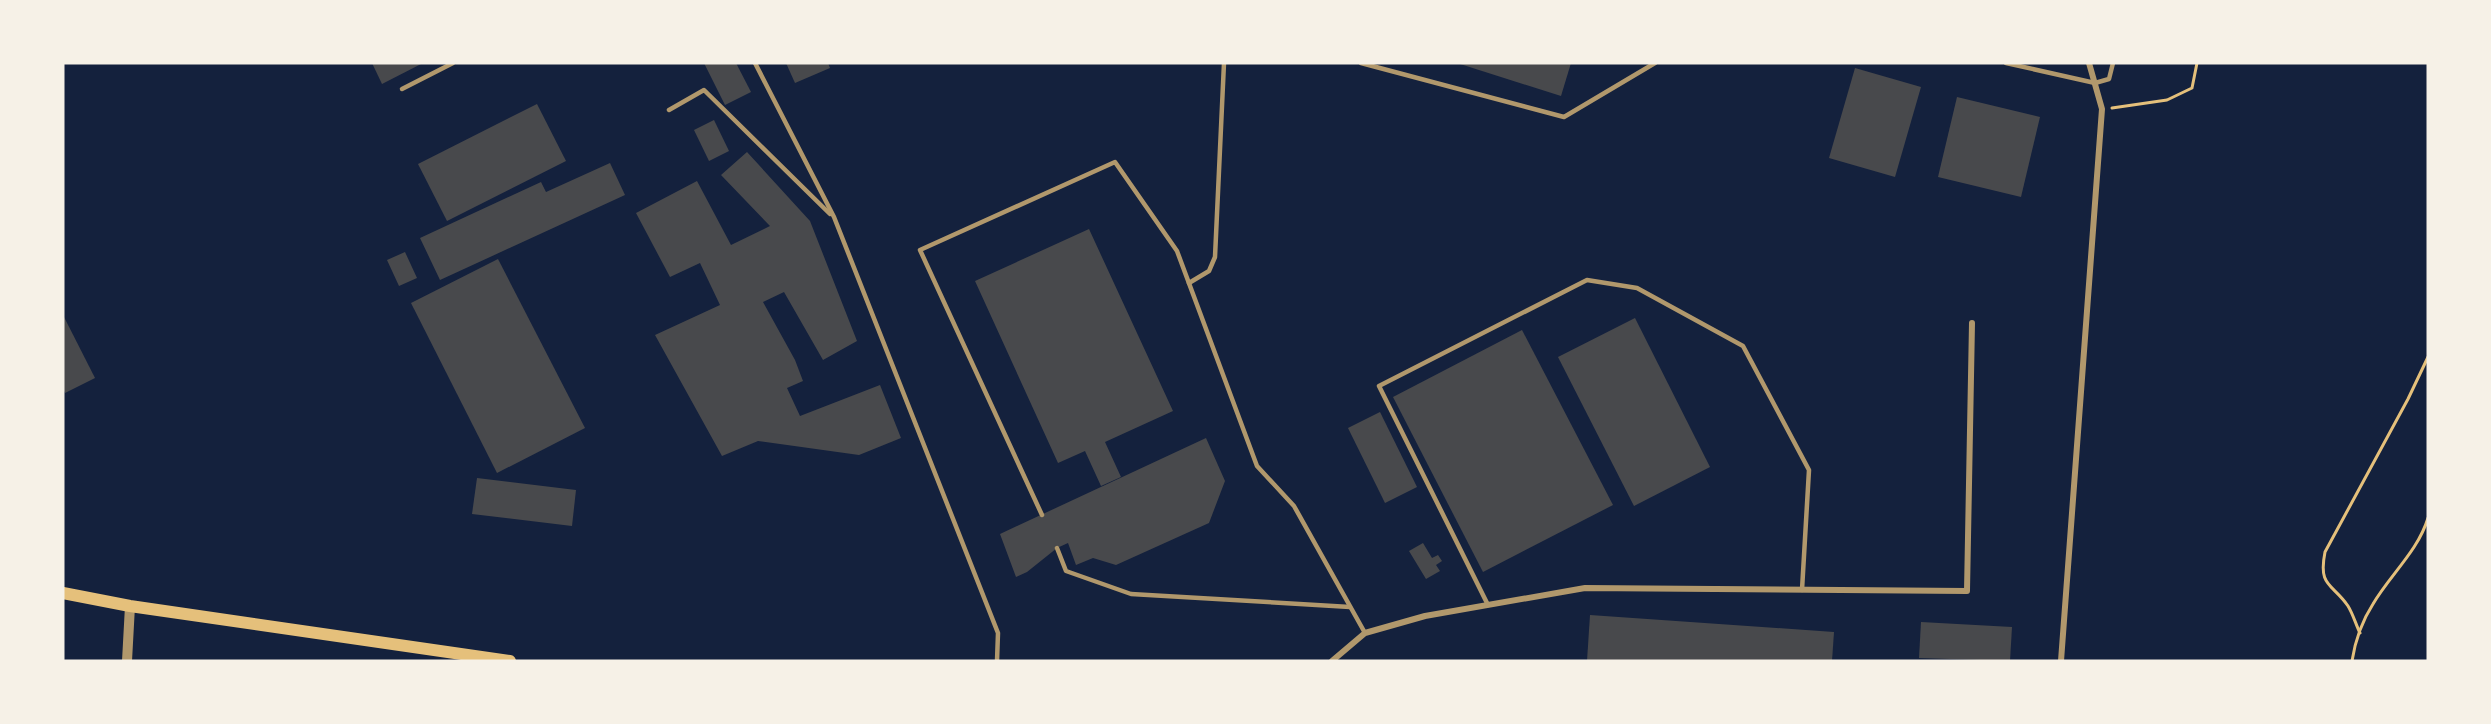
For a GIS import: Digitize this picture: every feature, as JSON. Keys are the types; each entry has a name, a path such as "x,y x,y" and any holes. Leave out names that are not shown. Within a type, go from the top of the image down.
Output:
{"main road":[{"path":"63,593 130,606 510,661"}],"street":[{"path":"2061,661 2102,109 2089,63"},
{"path":"1332,661 1365,633 1425,616 1585,588 1967,591 1972,323"},
{"path":"128,661 130,606"}],"lane":[{"path":"402,89 453,63"},
{"path":"755,63 834,217 998,633 998,661"},
{"path":"1189,283 1209,271 1215,257 1224,63"},
{"path":"1361,63 1564,117 1655,63"},
{"path":"2006,63 2095,83 2109,79 2113,63"},
{"path":"669,110 704,90 834,217"},
{"path":"1042,515 920,250 1115,162 1177,251 1257,466 1294,506 1365,633"},
{"path":"1488,605 1379,386 1587,280 1636,288 1743,346 1809,470 1802,590"},
{"path":"1057,548 1066,571 1131,594 1350,607"}],"path":[{"path":"2102,109 2167,100 2192,88 2198,63"},
{"path":"2360,633 2347,606 2326,584 2322,566 2325,552 2408,399 2428,357"},
{"path":"2352,661 2355,644 2372,605 2405,561 2428,518"}],"building":[{"path":"372,63 423,63 382,84"},
{"path":"704,63 736,63 751,92 725,105"},
{"path":"786,63 828,63 830,68 795,83"},
{"path":"1457,63 1571,63 1561,96"},
{"path":"1855,68 1921,87 1895,177 1829,158"},
{"path":"1957,97 2040,117 2021,197 1938,177"},
{"path":"537,104 566,161 447,221 418,164"},
{"path":"714,120 729,151 709,161 694,130"},
{"path":"747,152 810,221 857,341 823,360 784,292 763,302 795,360 803,381 787,388 800,416 880,385 901,438 859,455 758,441 722,456 655,335 720,305 700,263 670,277 636,213 697,181 731,245 770,226 721,175"},
{"path":"610,163 625,195 440,280 420,238 541,182 546,192"},
{"path":"1089,229 1173,411 1105,442 1121,477 1101,486 1085,451 1058,463 975,281"},
{"path":"405,252 417,278 399,286 387,260"},
{"path":"498,259 585,428 497,473 411,303"},
{"path":"63,315 95,378 65,393 63,389"},
{"path":"1635,318 1710,467 1634,506 1558,357"},
{"path":"1522,330 1613,505 1483,572 1393,397"},
{"path":"1380,412 1417,487 1385,503 1348,428"},
{"path":"1206,438 1225,481 1209,523 1116,565 1093,558 1076,565 1068,543 1057,548 1027,572 1016,577 1000,534"},
{"path":"477,478 576,490 572,526 472,514"},
{"path":"1423,543 1432,558 1438,555 1442,561 1436,565 1440,571 1426,579 1409,551"},
{"path":"1590,615 1834,632 1832,661 1587,661"},
{"path":"1921,622 2012,627 2010,661 1919,658"}]}
